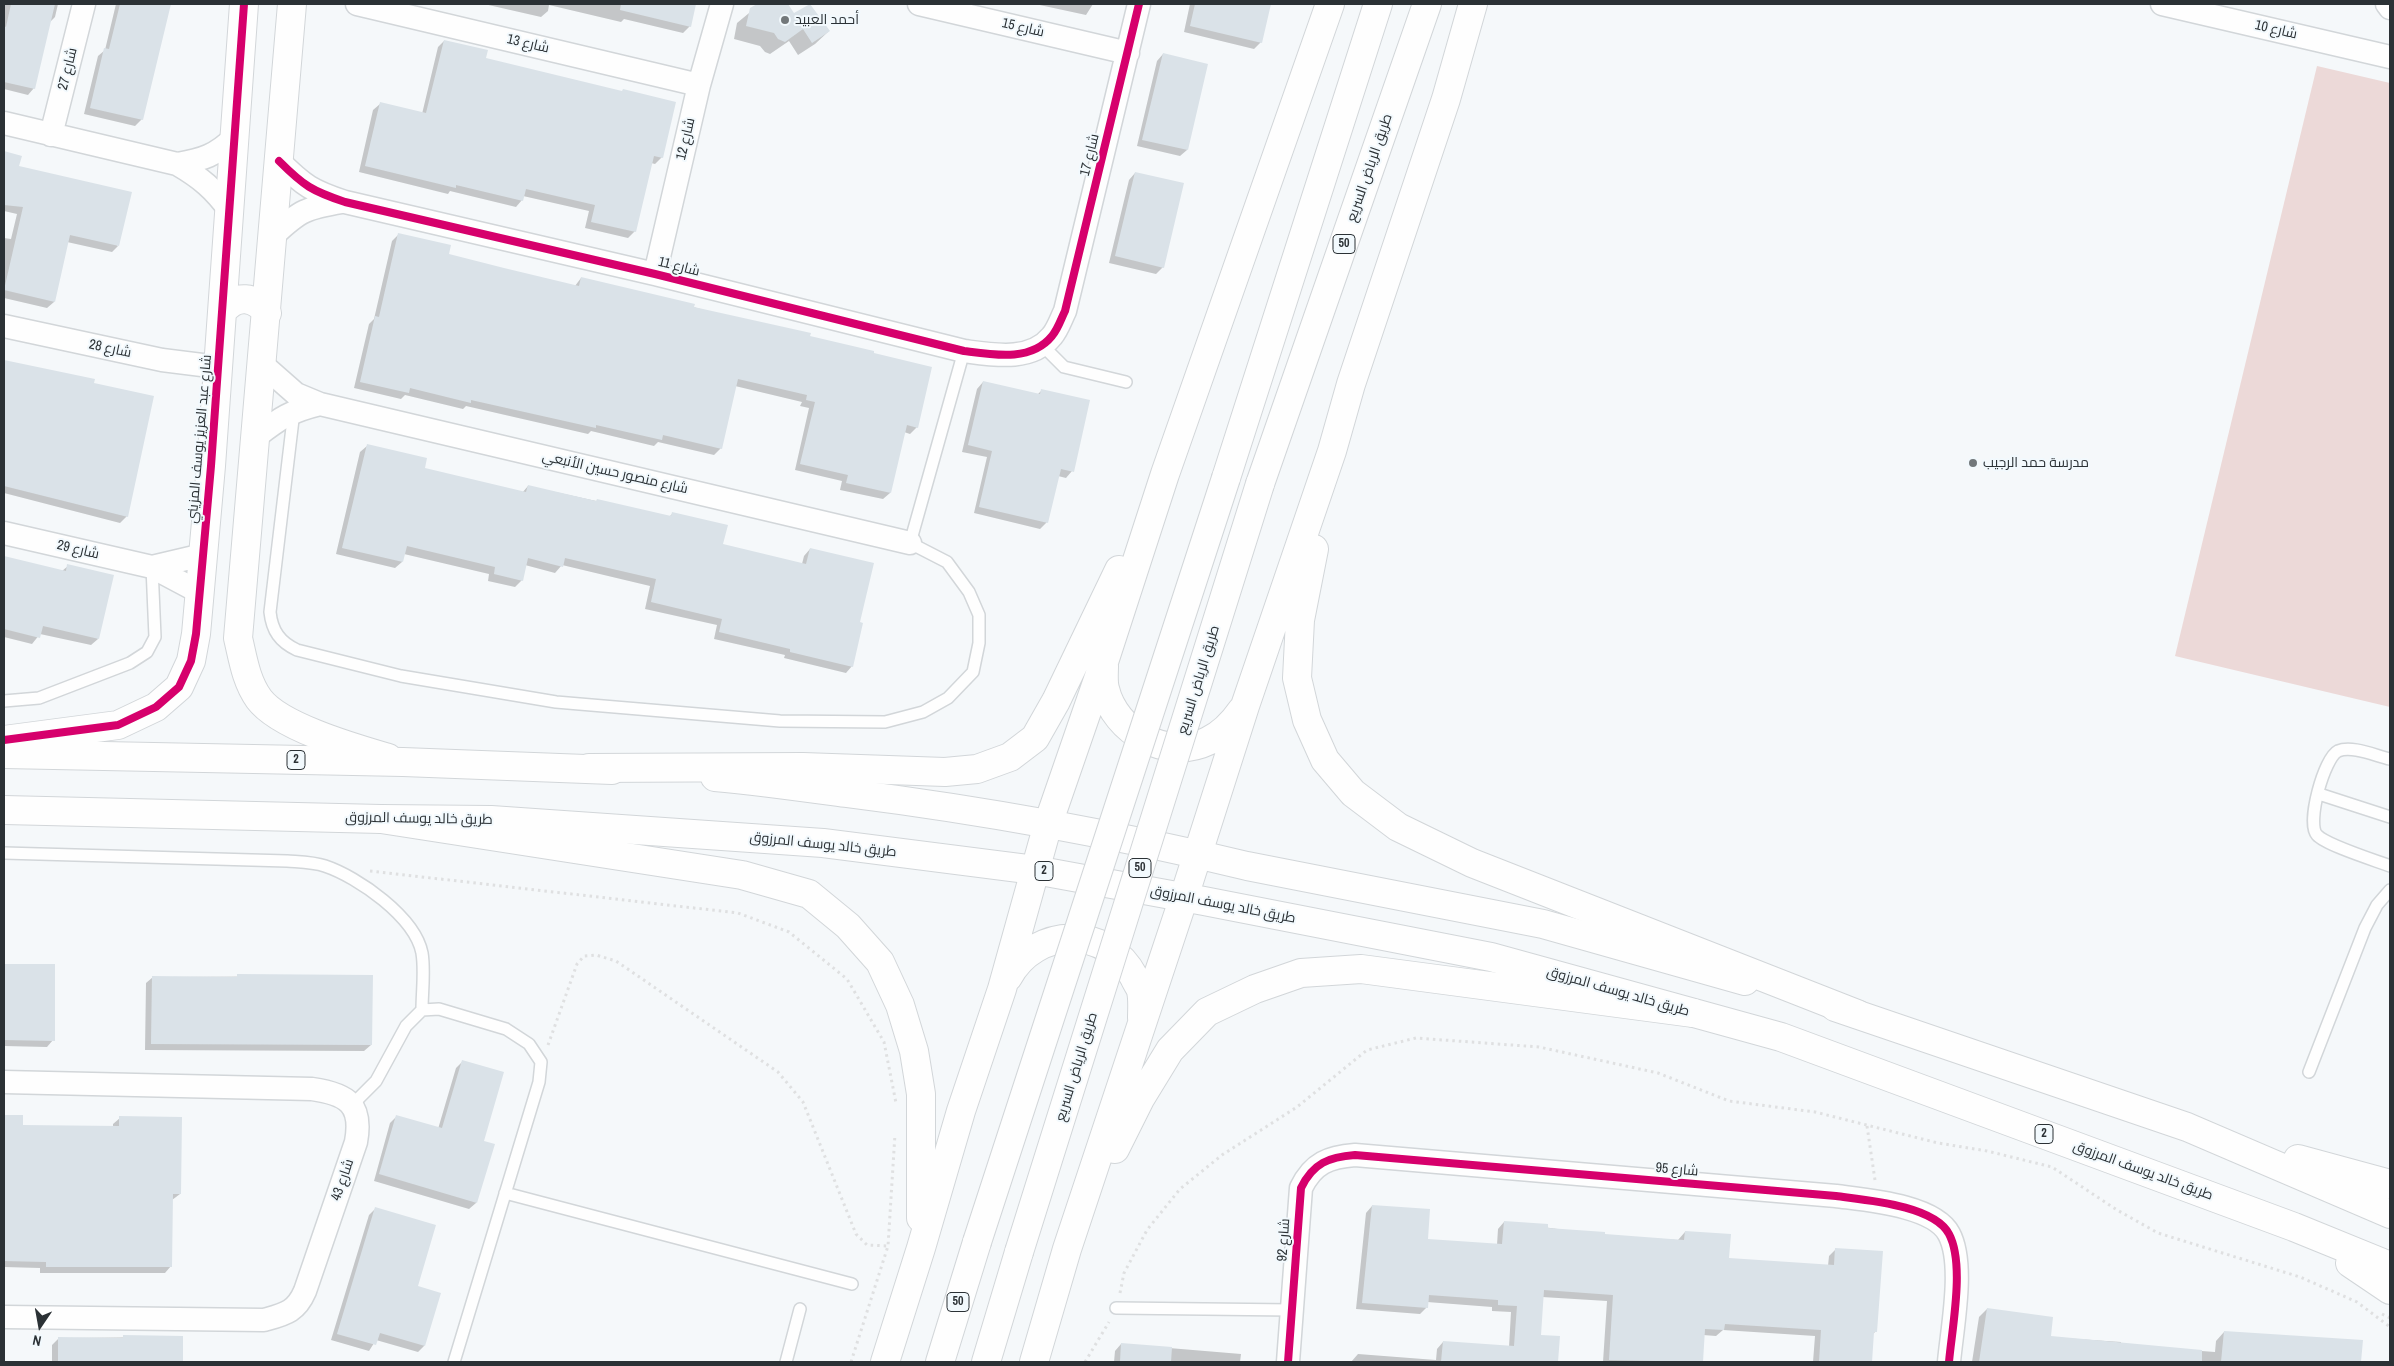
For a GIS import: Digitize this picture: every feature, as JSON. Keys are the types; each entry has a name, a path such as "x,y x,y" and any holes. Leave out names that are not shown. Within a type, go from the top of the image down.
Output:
{"main road":[{"name":"شارع عبد العزيز يوسف المزيني","path":"4,740 118,725 156,707 179,687 191,661 211,466 244,4"},
{"path":"885,1362 961,1111 1002,989 1048,824 1104,662 1165,474 1330,4"},
{"name":"50","path":"940,1362 977,1242 1378,4"},
{"name":"طريق الرياض السريع","path":"986,1362 1260,484 1427,4"},
{"path":"1034,1362 1067,1249 1184,897 1245,706 1332,451 1351,384 1446,99 1473,4"},
{"path":"298,7 279,161 268,313 238,638 247,676 260,700 275,714 338,743 404,762"},
{"path":"227,257 233,265 241,269 251,270 267,262 273,244"},
{"path":"223,311 228,304 246,298 255,300 268,313"},
{"path":"1332,451 1300,620 1297,678 1307,720 1325,760 1353,794 1398,827 1472,863 1857,1014"},
{"path":"211,466 219,481 227,485 236,486 244,482 254,468"},
{"path":"589,768 803,767 945,772 977,770 1010,756 1034,738 1056,701 1165,474"},
{"path":"1104,662 1105,688 1114,713 1132,732 1156,744 1182,748 1208,742 1230,727 1245,706"},
{"name":"2","path":"4,754 404,762 589,768 743,780 942,805 1048,824 1198,854 1247,866 1543,924 1857,1014 2187,1127 2390,1214"},
{"name":"طريق خالد يوسف المرزوق","path":"4,810 491,820 823,843 1035,870 1184,897 1490,957 1780,1037 2294,1227 2390,1266"},
{"path":"381,819 742,875 809,894 848,926 880,962 900,1005 914,1051 920,1094 921,1248"},
{"path":"1002,989 1016,962 1041,944 1072,937 1102,944 1127,964 1141,991 1142,1022"},
{"path":"1067,1249 1140,1099 1170,1050 1207,1012 1255,989 1301,973 1361,969 1693,1013"},
{"path":"2187,1127 2390,1184"},
{"path":"2294,1227 2390,1290"}],"street":[{"name":"شارع 27","path":"52,135 84,4"},
{"name":"شارع 13","path":"357,4 699,85"},
{"name":"شارع 12","path":"655,274 699,85 722,4"},
{"name":"شارع 17","path":"1042,346 1054,334 1065,312 1139,4"},
{"name":"شارع 10","path":"2162,4 2390,57"},
{"path":"2387,4 2390,8"},
{"name":"شارع 15","path":"929,5 1128,53"},
{"path":"2366,52 2375,50 2390,38"},
{"path":"4,123 177,164 199,177 215,191 230,211"},
{"path":"177,164 202,160 221,150 235,137"},
{"name":"شارع 11","path":"279,161 301,183 320,193 345,202 655,274 964,351 1003,356 1026,352 1042,346"},
{"name":"شارع 11","path":"273,244 296,214 318,206 345,202"},
{"name":"شارع 28","path":"4,326 162,360 218,367"},
{"name":"شارع منصور حسين الأنبعي","path":"263,365 296,394 320,404 910,543"},
{"name":"شارع منصور حسين الأنبعي","path":"256,436 277,420 295,410 320,404"},
{"name":"شارع 29","path":"4,533 152,566 199,592"},
{"name":"شارع 29","path":"152,566 202,555"},
{"path":"4,1082 312,1089 333,1092 352,1105"},
{"name":"شارع 43","path":"4,1317 264,1320 293,1310 300,1302 305,1291 356,1142 359,1124 352,1105"},
{"name":"شارع 95","path":"1355,1155 1826,1195 1908,1208 1932,1218 1948,1232 1955,1251 1957,1271 1949,1362"},
{"name":"شارع 92","path":"1288,1362 1301,1188 1307,1176 1318,1166 1334,1157 1355,1155"}],"lane":[{"path":"1042,346 1064,367 1126,382"},
{"path":"295,410 270,612 271,622 280,639 297,650 401,676 556,702 780,721 885,722 923,712 948,698 972,672 979,643 979,615 969,592 947,562 910,543 964,351"},
{"path":"4,701 39,698 130,663 148,652 155,637 152,566"},
{"path":"2390,759 2347,749 2336,752 2328,760 2312,819 2314,831 2318,836 2390,866"},
{"path":"2318,794 2390,817"},
{"path":"4,853 287,861 325,866 359,883 391,906 411,926 422,952 422,1010"},
{"path":"2309,1072 2370,916 2390,890"},
{"path":"352,1105 376,1081 406,1026 422,1010 439,1009 506,1028 529,1044 541,1062 539,1082 454,1362"},
{"path":"505,1193 852,1284"},
{"path":"1116,1308 1292,1310"},
{"path":"786,1362 800,1309"}],"path":[{"path":"364,870 738,913 789,932 847,979 884,1042 896,1105"},
{"path":"541,1062 578,964 584,956 596,955 616,961 778,1072 803,1102 856,1234 868,1245 888,1246"},
{"path":"1085,1362 1116,1308 1124,1273 1147,1230 1180,1188 1222,1154 1297,1107 1367,1050 1416,1038 1539,1047 1658,1073 1728,1100 1815,1112 1867,1126 2052,1168 2117,1210 2158,1233 2300,1277 2357,1302 2390,1327"},
{"path":"1867,1126 1879,1202"},
{"path":"851,1362 888,1246 895,1132"}],"shaded area":[{"path":"2317,66 2390,83 2390,707 2175,656"}],"building":[{"path":"11,4 55,4 35,89 4,82 4,26 6,27"},
{"path":"120,4 171,4 143,120 90,108 104,48 109,49"},
{"path":"621,4 696,4 691,27 620,10"},
{"name":"أحمد العبيد","path":"757,4 788,4 794,13 810,4 830,31 812,43 803,29 785,42 778,39 774,33 746,26 750,8"},
{"path":"1195,4 1271,4 1262,43 1190,26"},
{"path":"444,40 488,50 486,58 676,102 663,158 654,156 636,232 591,222 595,205 526,189 523,201 456,185 456,188 365,166 380,102 426,113"},
{"path":"1163,53 1208,64 1188,150 1142,140"},
{"path":"4,151 22,156 19,166 132,192 119,246 70,235 55,302 4,290 23,207 4,205"},
{"path":"1135,172 1184,183 1164,268 1115,256"},
{"path":"398,233 451,245 449,254 504,268 579,286 581,277 695,304 694,307 811,333 810,336 932,367 918,428 907,425 891,493 846,483 848,475 800,464 815,402 806,400 807,395 738,379 722,449 663,435 662,440 596,425 596,428 471,400 471,403 410,388 409,393 360,382 375,316 379,317"},
{"path":"4,360 95,379 94,383 154,396 128,517 4,486"},
{"path":"983,381 1040,394 1041,389 1090,400 1074,472 1061,469 1048,523 979,507 992,451 968,445"},
{"path":"367,444 427,458 425,468 526,492 528,485 671,516 672,512 728,525 723,544 806,564 810,548 874,563 860,622 863,623 853,667 719,632 722,619 651,602 656,579 565,558 563,567 528,558 523,581 494,574 495,567 407,546 403,562 342,548"},
{"path":"4,556 66,571 67,564 114,575 99,639 43,626 40,638 4,629"},
{"path":"4,964 55,964 55,1041 4,1040"},
{"path":"237,974 373,975 372,1045 151,1044 152,976 237,977"},
{"path":"462,1060 504,1072 484,1141 495,1144 477,1203 379,1174 396,1115 442,1128"},
{"path":"4,1115 23,1115 23,1125 119,1126 119,1116 182,1117 181,1194 173,1194 172,1267 46,1267 46,1262 4,1261"},
{"path":"1372,1205 1430,1209 1428,1239 1502,1244 1504,1221 1548,1224 1548,1228 1684,1240 1685,1231 1731,1234 1729,1258 1834,1265 1835,1248 1883,1251 1877,1332 1874,1332 1872,1362 1819,1362 1821,1330 1725,1324 1724,1330 1705,1329 1703,1362 1609,1360 1613,1295 1544,1290 1541,1335 1560,1336 1558,1362 1441,1362 1443,1341 1514,1346 1517,1306 1498,1305 1498,1300 1429,1295 1428,1308 1362,1303"},
{"path":"375,1207 436,1225 418,1286 441,1293 425,1346 380,1333 376,1345 337,1334"},
{"path":"1987,1308 2053,1317 2051,1336 2202,1350 2202,1362 1979,1362"},
{"path":"2224,1331 2363,1340 2361,1362 2221,1362"},
{"path":"123,1335 183,1336 183,1362 58,1362 58,1337 123,1338"},
{"path":"1121,1343 1172,1347 1171,1362 1120,1362"}],"cycle path":[{"path":"4,740 118,725 156,707 179,687 191,661 196,634 211,466 244,4"},
{"path":"279,161 309,187 345,202 655,274 964,351 999,355 1023,353 1034,350 1052,336 1065,311 1139,4"},
{"path":"1288,1362 1301,1188 1311,1173 1323,1163 1337,1157 1355,1155 1836,1196 1881,1202 1914,1210 1929,1216 1941,1224 1949,1234 1954,1247 1957,1279 1949,1362"}],"place":[{"name":"أحمد العبيد","path":"785,20"},
{"name":"مدرسة حمد الرجيب","path":"1973,463"}]}
